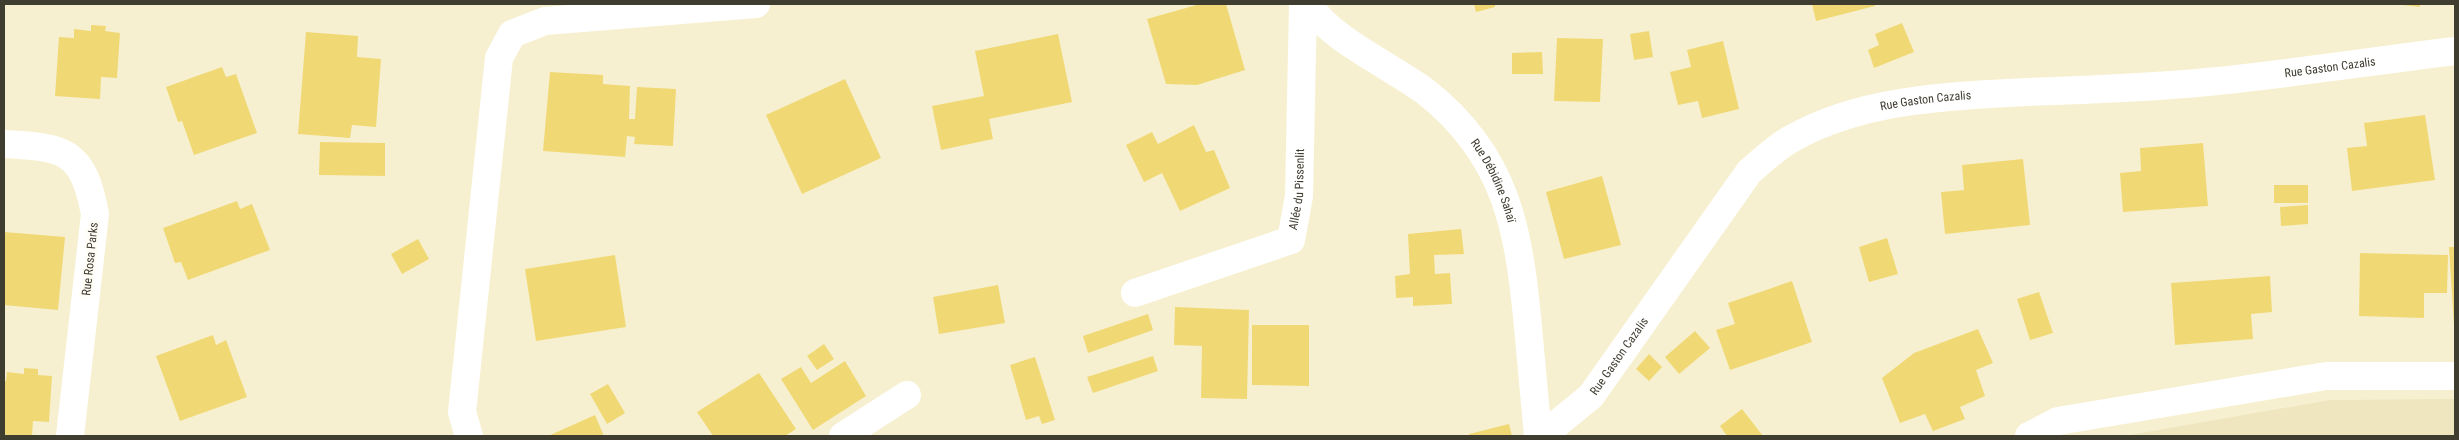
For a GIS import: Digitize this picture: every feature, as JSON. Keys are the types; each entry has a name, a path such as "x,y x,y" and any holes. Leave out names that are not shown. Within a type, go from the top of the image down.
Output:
{"street":[{"path":"468,436 462,412 499,58 512,34 545,21 756,4"},
{"name":"Allée du Pissenlit","path":"1135,293 1291,240 1299,196 1303,4"},
{"name":"Rue Débidine Sahaï","path":"1309,4 1326,24 1341,36 1425,91 1453,115 1476,143 1491,168 1502,193 1518,241 1523,275 1538,436"},
{"name":"Rue Gaston Cazalis","path":"1542,436 1590,396 1749,172 1790,139 1818,126 1888,106 1931,99 1976,94 2207,82 2455,51"},
{"name":"Rue Rosa Parks","path":"4,144 34,146 65,153 79,165 90,190 95,214 70,436"},
{"path":"2029,436 2058,420 2326,376 2455,376"},
{"path":"843,436 907,395"}],"shaded area":[{"path":"2455,399 2455,436 2124,436 2330,400"}],"building":[{"path":"1200,4 1226,4 1245,70 1197,85 1166,84 1147,19"},
{"path":"1474,4 1495,4 1495,7 1476,12"},
{"path":"1812,4 1874,4 1875,6 1816,21"},
{"path":"2394,4 2420,4 2420,7"},
{"path":"1902,23 1914,52 1874,68 1868,50 1879,45 1875,34"},
{"path":"91,25 106,26 105,31 120,33 117,78 101,77 100,99 55,96 59,37 74,38 74,29 91,31"},
{"path":"1649,31 1653,57 1634,60 1630,34"},
{"path":"306,32 358,36 357,57 381,59 376,127 352,125 350,138 298,134"},
{"path":"1058,34 1072,102 989,119 993,139 941,150 932,106 984,96 975,51"},
{"path":"1557,38 1603,39 1600,102 1554,101"},
{"path":"1723,41 1739,109 1702,118 1698,101 1678,105 1670,72 1691,67 1687,50"},
{"path":"1542,52 1543,74 1512,74 1512,53"},
{"path":"222,67 226,77 236,74 257,133 194,155 182,121 178,122 166,87"},
{"path":"550,72 603,75 603,84 630,86 629,119 635,119 637,87 676,89 673,146 634,144 635,137 627,136 625,157 543,151"},
{"path":"845,79 881,158 802,194 766,115"},
{"path":"2425,115 2435,180 2352,191 2347,148 2367,146 2364,123"},
{"path":"1194,125 1206,152 1214,150 1230,188 1180,211 1162,173 1144,182 1126,145 1152,132 1158,144"},
{"path":"320,142 385,143 385,176 319,175"},
{"path":"2203,143 2208,206 2123,212 2120,173 2141,171 2140,148"},
{"path":"2023,159 2030,225 1945,234 1941,192 1964,190 1962,165"},
{"path":"1602,176 1621,245 1564,259 1546,192"},
{"path":"2274,185 2308,185 2308,203 2274,203"},
{"path":"237,201 240,209 252,204 270,250 188,280 181,262 175,263 163,228"},
{"path":"2308,205 2308,224 2281,226 2280,207"},
{"path":"1461,229 1464,254 1434,255 1435,274 1450,273 1452,304 1413,306 1413,297 1396,298 1395,276 1410,274 1408,234"},
{"path":"4,232 65,237 58,310 4,305"},
{"path":"1887,238 1898,274 1869,282 1859,247"},
{"path":"418,239 429,259 402,274 391,254"},
{"path":"2449,247 2455,247 2455,326 2454,326"},
{"path":"2360,253 2448,255 2447,293 2424,293 2424,318 2359,316"},
{"path":"615,255 626,327 536,341 525,269"},
{"path":"2270,276 2272,312 2251,314 2253,339 2175,345 2171,283"},
{"path":"1792,281 1812,342 1730,370 1716,330 1735,324 1728,303"},
{"path":"998,285 1005,323 939,334 933,297"},
{"path":"2039,292 2053,333 2030,340 2017,299"},
{"path":"1175,307 1249,310 1247,399 1201,398 1202,346 1174,345"},
{"path":"1148,314 1153,330 1088,353 1083,336"},
{"path":"1252,325 1309,325 1309,386 1252,385"},
{"path":"1978,329 1993,363 1976,370 1985,396 1960,407 1965,419 1933,431 1925,414 1900,423 1882,378 1914,353"},
{"path":"1695,331 1710,348 1679,374 1665,357"},
{"path":"213,335 216,345 226,340 247,397 180,421 156,356"},
{"path":"824,344 834,359 817,370 807,356"},
{"path":"1649,354 1662,367 1649,381 1636,369"},
{"path":"1153,356 1158,371 1093,393 1087,377"},
{"path":"1035,357 1055,420 1042,424 1039,416 1026,420 1010,365"},
{"path":"845,361 866,396 813,430 781,379 801,367 811,383"},
{"path":"24,368 38,369 38,375 52,376 49,422 33,421 32,436 4,436 4,381 6,381 7,372 24,374"},
{"path":"759,373 796,429 785,436 713,436 697,412"},
{"path":"608,384 625,413 607,424 590,394"},
{"path":"1742,409 1763,436 1727,436 1720,426"},
{"path":"595,415 604,436 548,436"},
{"path":"1509,424 1512,436 1469,436 1469,434"}]}
